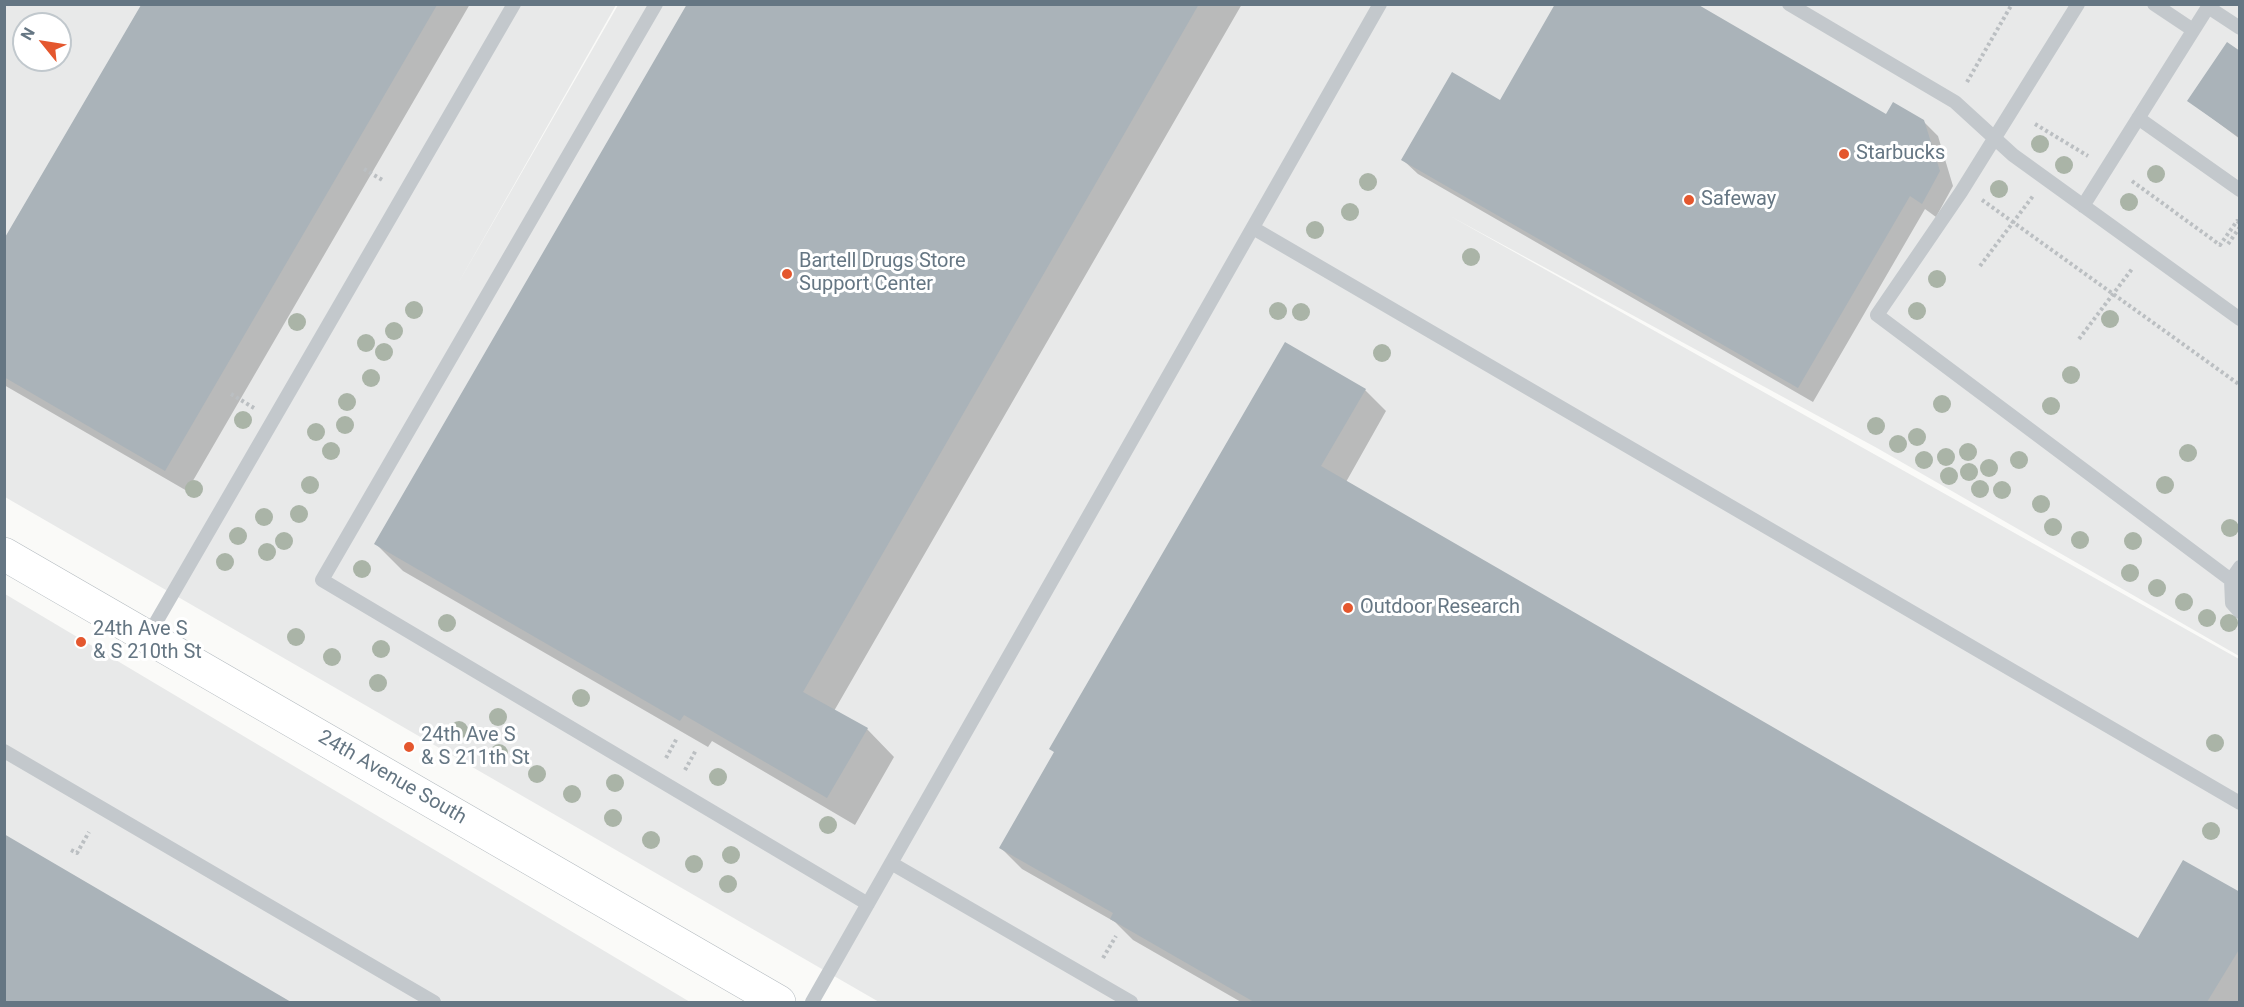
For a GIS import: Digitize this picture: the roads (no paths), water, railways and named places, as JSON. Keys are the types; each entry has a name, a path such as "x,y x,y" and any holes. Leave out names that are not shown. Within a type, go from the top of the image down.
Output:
{"street":[{"name":"24th Avenue South","path":"4,554 779,1002"}],"lane":[{"path":"148,636 513,4"},
{"path":"656,4 322,580 868,904"},
{"path":"812,1002 1380,4"},
{"path":"1789,4 1955,102 2013,155 2240,319"},
{"path":"2078,4 1961,192 1876,315 2231,580"},
{"path":"2154,4 2193,30"},
{"path":"2083,206 2208,7 2240,28"},
{"path":"2138,118 2240,190"},
{"path":"1253,228 2240,803"},
{"path":"2240,567 2231,580 2232,603 2240,612"},
{"path":"4,751 434,1002"},
{"path":"891,863 1131,1002"}],"place":[{"name":"Starbucks","path":"1844,154"},
{"name":"Safeway","path":"1689,200"},
{"name":"Bartell Drugs Store Support Center","path":"787,274"},
{"name":"Outdoor Research","path":"1348,608"},
{"name":"24th Ave S & S 210th St","path":"81,642"},
{"name":"24th Ave S & S 211th St","path":"409,747"}]}
